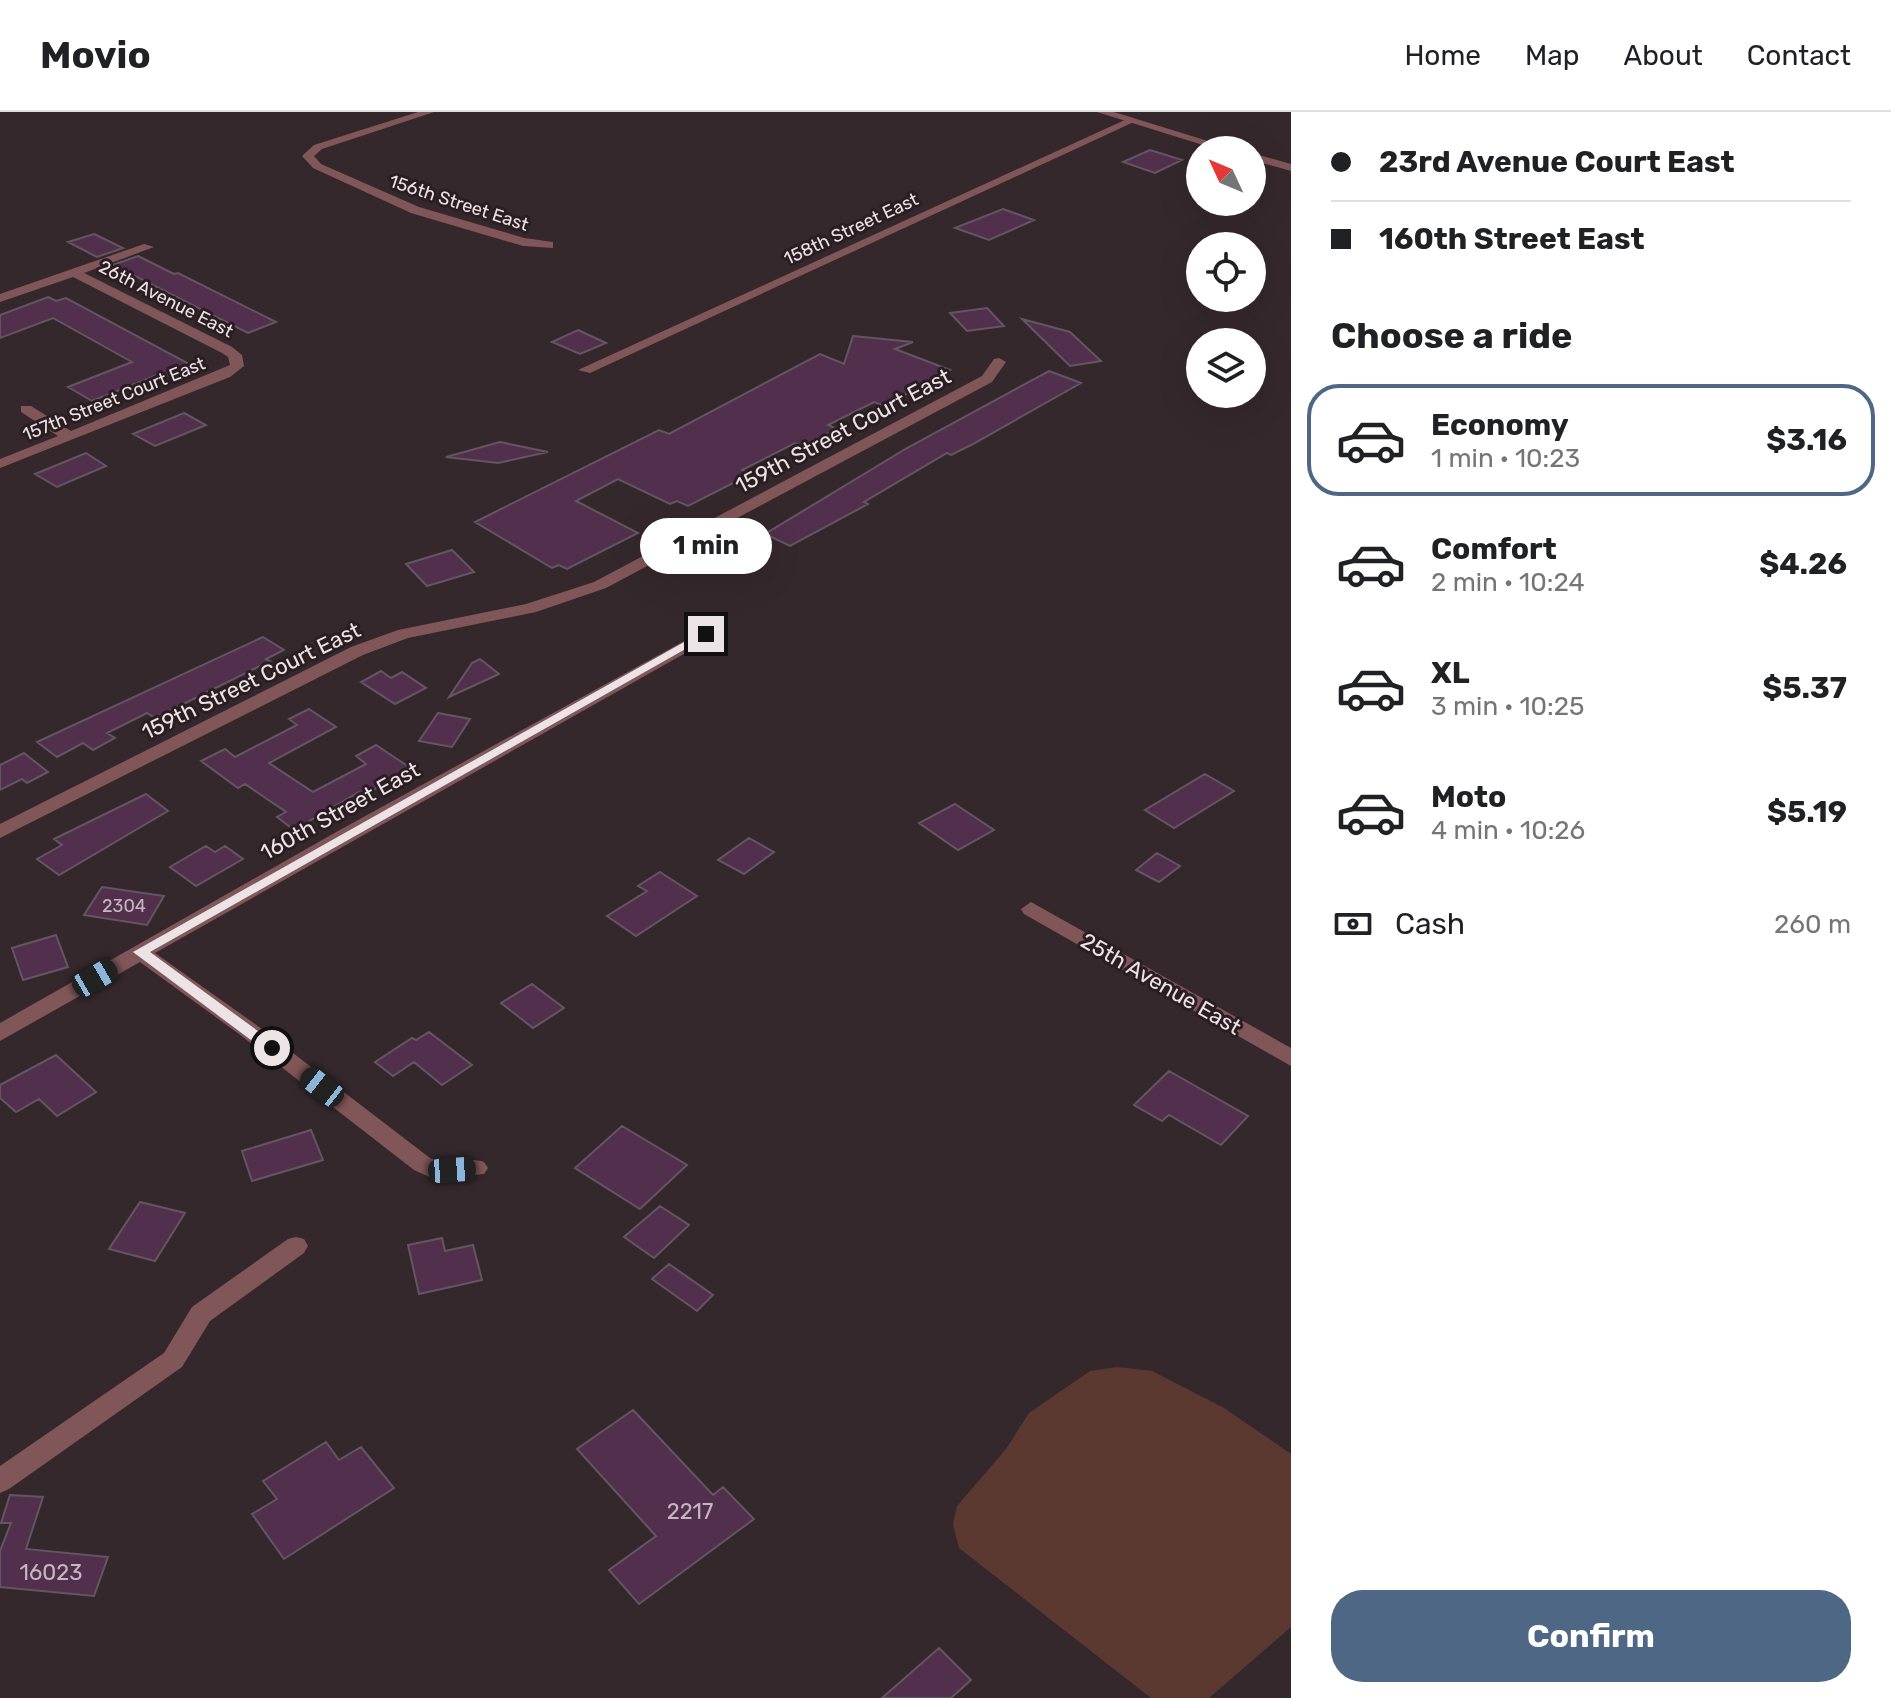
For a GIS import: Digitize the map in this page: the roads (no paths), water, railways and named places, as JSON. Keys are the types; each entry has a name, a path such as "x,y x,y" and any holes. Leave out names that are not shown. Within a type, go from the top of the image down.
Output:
{"street":[{"name":"156th Street East","path":"429,112 331,142 313,149 308,156 317,166 404,206 523,242 549,245"},
{"path":"1102,112 1186,137"},
{"name":"158th Street East","path":"585,370 1131,121"},
{"path":"1266,160 1291,168"},
{"path":"0,298 148,247"},
{"name":"26th Avenue East","path":"74,273 227,350 235,355 238,362"},
{"name":"157th Street Court East","path":"0,464 225,374 238,362"},
{"name":"159th Street Court East","path":"0,832 357,651 404,634 558,600 611,580 987,379 999,362"},
{"path":"26,409 69,436"},
{"name":"160th Street East","path":"0,1033 706,634"},
{"name":"25th Avenue East","path":"1031,909 1291,1058"},
{"path":"140,952 247,1029 422,1164 434,1170 476,1168"},
{"path":"0,1481 173,1360 201,1314 296,1246"}]}
